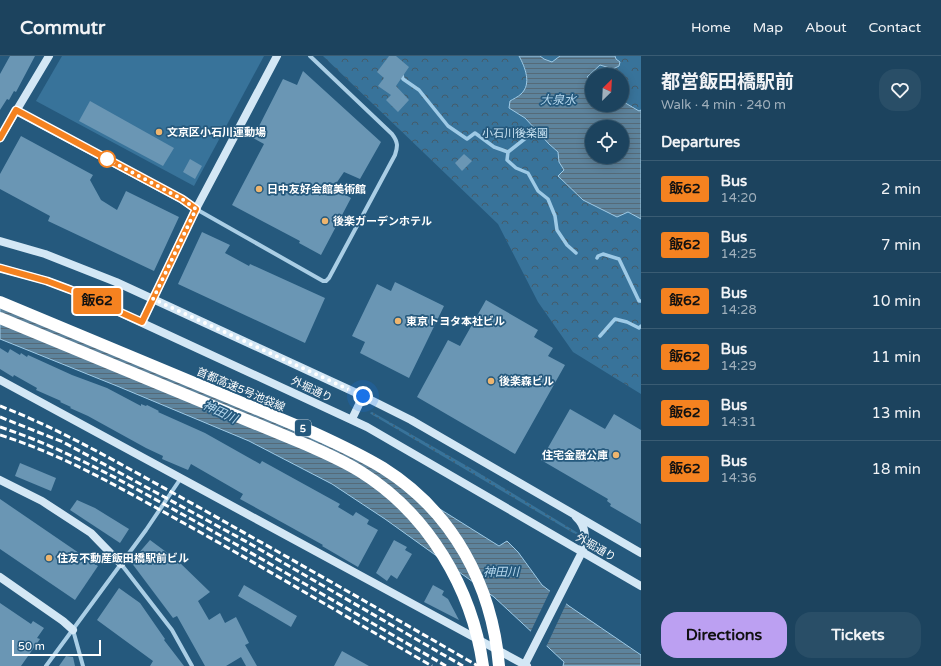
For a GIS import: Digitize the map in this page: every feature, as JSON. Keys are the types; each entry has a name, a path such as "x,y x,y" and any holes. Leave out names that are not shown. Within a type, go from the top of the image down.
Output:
{"highway":[{"name":"首都高速5号池袋線","path":"0,302 312,432 354,452 395,476 418,494 438,514 455,536 466,555 478,580 488,607 498,666"},
{"name":"5","path":"0,318 307,445 347,464 374,481 409,512 430,536 447,561 461,588 472,618 483,666"}],"street":[{"path":"0,138 49,56"},
{"path":"142,322 196,209 277,56"},
{"path":"16,110 182,199 196,209 323,281 326,281 395,155 398,144 397,140 392,134 310,56"},
{"name":"外堀通り","path":"0,240 75,264 363,396 412,420 641,553"},
{"name":"外堀通り","path":"0,268 47,281 71,290 352,419 641,586"},
{"path":"0,380 525,666 582,552 584,545 584,531 579,520 571,513"},
{"path":"352,419 363,396"},
{"path":"46,666 121,564 181,478"},
{"path":"0,480 42,501 91,533 121,564 172,630 192,666"},
{"path":"0,577 63,621 73,630 83,666"}],"green space":[{"name":"文京区小石川運動場","path":"62,56 264,56 194,186 36,101"},
{"name":"小石川後楽園","path":"323,56 641,56 641,394 573,352 538,302 498,224"},
{"path":"372,412 474,470 578,533 575,534 370,413"}],"water":[{"name":"大泉水","path":"519,56 540,56 552,62 560,56 615,56 620,62 619,66 615,68 600,65 597,68 585,68 585,112 629,112 629,105 639,111 641,110 641,219 628,212 617,217 583,200 558,176 564,170 559,162 558,152 525,118 509,108 510,101 521,94 524,90 527,80 525,70"},
{"name":"神田川","path":"0,301 363,461 499,546 507,541 518,552 542,585 569,606 641,655 641,666 563,666 564,662 494,597 385,519 332,484 249,441 0,339"}],"pier":[{"path":"551,589 567,602 546,647 530,633"}],"building":[{"path":"10,56 35,56 16,92 14,91 9,100 7,99 0,110 0,74"},
{"path":"389,56 396,56 409,67 396,86 409,100 398,112 386,100 391,95 378,86 384,78 377,72"},
{"path":"303,71 381,142 360,179 344,172 333,188 351,198 321,255 299,243 300,241 232,205 264,144 253,138 283,79 297,85"},
{"path":"90,101 174,148 163,166 79,121"},
{"path":"21,136 93,175 90,180 101,200 117,210 126,191 179,217 154,271 48,221 50,216 0,189 0,174"},
{"path":"464,154 472,161 462,171 455,163"},
{"path":"190,159 202,166 195,179 183,172"},
{"path":"202,232 230,245 225,253 249,266 250,264 325,298 305,343 178,284"},
{"name":"東京トヨタ本社ビル","path":"395,282 444,306 409,378 360,353 365,342 352,336 377,284 391,291"},
{"name":"後楽森ビル","path":"486,300 538,330 534,337 553,348 548,356 565,365 515,454 417,397 448,340 460,346"},
{"path":"0,348 8,353 10,349 20,355 21,353 27,357 28,355 72,375 107,388 141,406 141,404 147,405 159,411 158,412 205,433 260,464 262,461 340,504 338,507 353,516 356,512 369,520 367,524 378,530 358,567 322,546 323,545 240,499 243,494 191,464 188,470 162,459 163,456 70,408 71,407 60,402 61,401 36,390 37,388 14,375 13,377 0,369"},
{"name":"住宅金融公庫","path":"570,409 605,429 614,414 641,430 641,524 610,506 611,504 607,501 608,499 541,460"},
{"path":"20,463 56,478 51,491 15,476"},
{"name":"住友不動産飯田橋駅前ビル","path":"0,499 98,566 75,600 0,549"},
{"path":"77,500 95,508 129,529 120,543 70,510"},
{"path":"150,540 177,560 210,592 198,601 209,620 220,613 225,623 236,617 249,643 245,645 257,666 246,666 241,657 226,666 205,666 177,616 173,618 131,562"},
{"path":"394,540 407,547 405,550 412,554 397,579 391,575 387,581 376,573"},
{"path":"244,585 297,616 291,627 238,596"},
{"path":"433,585 444,591 442,595 448,599 459,620 424,602"},
{"path":"119,588 140,603 165,639 164,640 184,666 150,666 153,661 97,620"},
{"path":"0,603 31,624 33,621 44,628 37,638 40,639 21,666 0,666"},
{"path":"342,651 369,666 334,666"},
{"path":"66,656 73,657 75,666 59,666"}],"waterway":[{"path":"401,72 403,79 419,90 448,126 467,139 475,133 494,147 508,152"},
{"path":"536,130 508,152 507,160 516,168 528,173 538,191 548,199 555,216 557,230 567,245 576,253"},
{"path":"597,258 603,254 619,259 639,301 641,301"},
{"path":"600,336 615,319 627,322 639,328 641,326"}],"railway":[{"path":"0,406 71,438 117,462 369,603 478,666"},
{"path":"0,417 63,442 247,542 463,666"},
{"path":"0,427 49,446 97,468 255,555 446,666"},
{"path":"0,435 47,452 114,485 180,521 432,666"}],"bus line":[{"name":"飯62","path":"0,138 16,110 182,199 196,209 142,322 71,290 47,281 0,268"}],"place":[{"name":"文京区小石川運動場","path":"159,132"},
{"name":"日中友好会館美術館","path":"259,189"},
{"name":"後楽ガーデンホテル","path":"325,221"},
{"name":"東京トヨタ本社ビル","path":"398,321"},
{"name":"後楽森ビル","path":"491,381"},
{"name":"住宅金融公庫","path":"616,455"},
{"name":"住友不動産飯田橋駅前ビル","path":"49,558"}],"route":[{"path":"107,159 182,199 196,209 153,299 363,396"}]}
